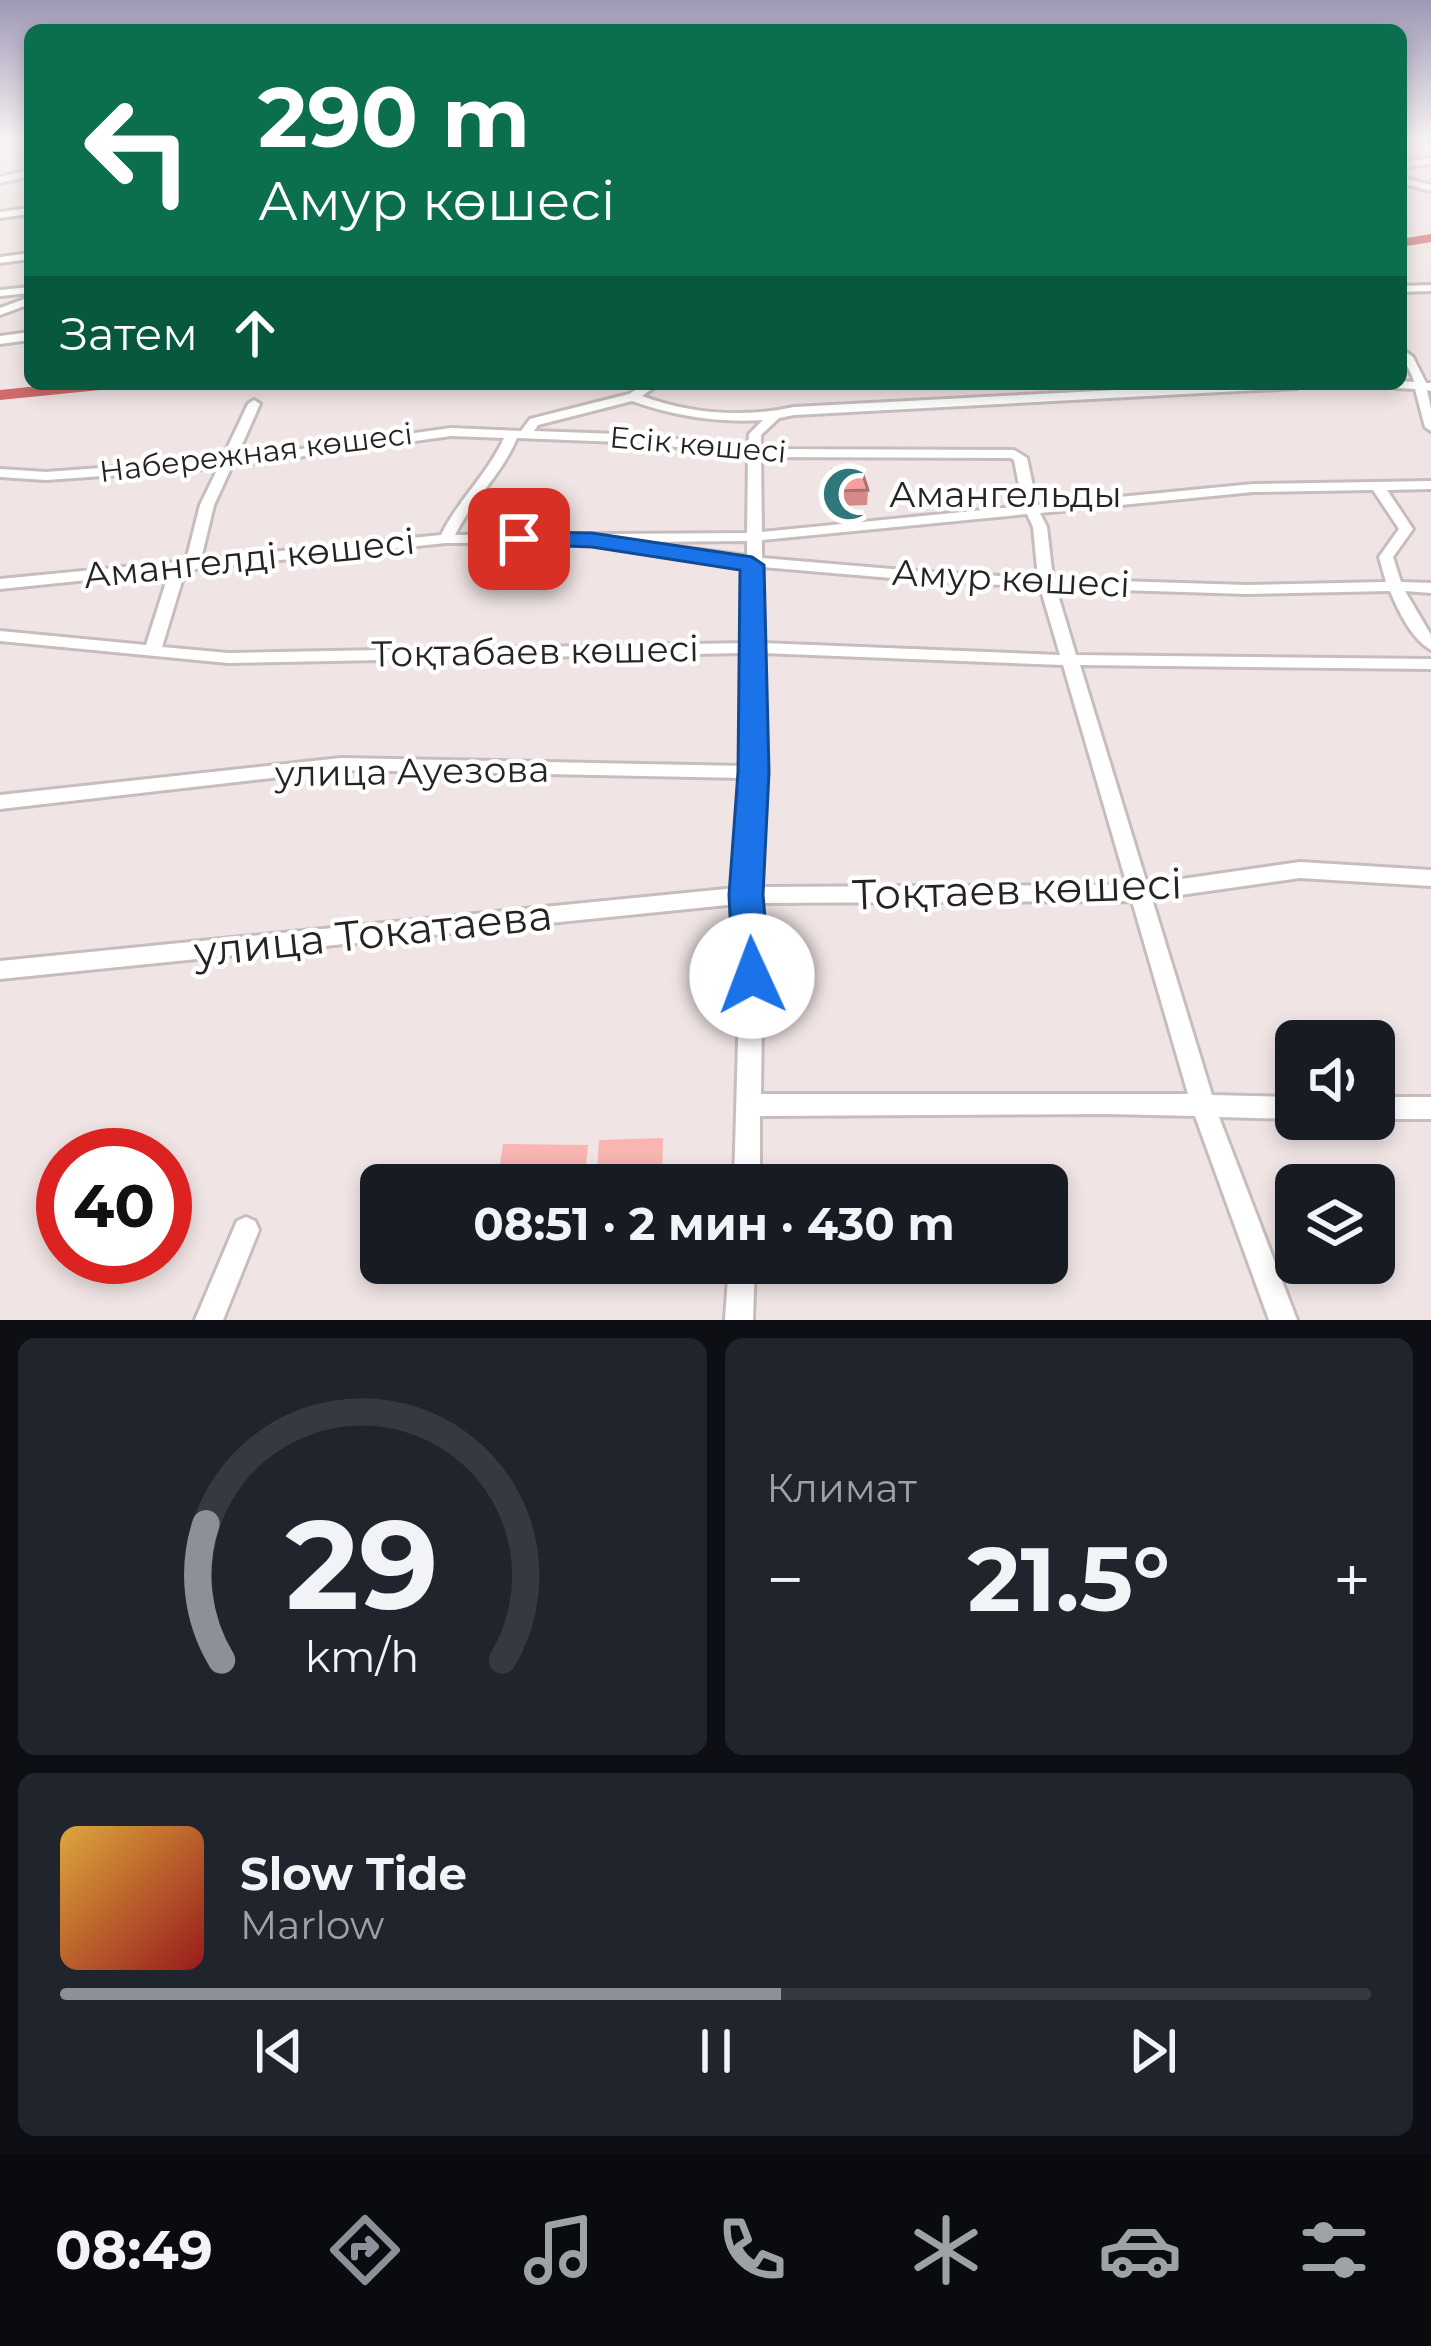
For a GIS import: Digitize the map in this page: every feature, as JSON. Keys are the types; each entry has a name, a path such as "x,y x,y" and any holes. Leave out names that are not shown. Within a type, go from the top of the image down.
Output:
{"street":[{"path":"1407,357 1422,378 1431,427"},
{"path":"446,539 478,484 534,422 634,397 644,390"},
{"path":"634,397 676,409 772,417 840,408 1183,390"},
{"path":"152,651 175,578 193,562 207,505 254,404"},
{"path":"748,1164 752,932 746,895 753,772 755,434 772,417"},
{"name":"Набережная көшесі","path":"0,473 46,476 226,463 418,433 519,434"},
{"name":"Есік көшесі","path":"519,434 645,439 755,453 1014,454 1020,458 1030,507"},
{"name":"Амангелді көшесі","path":"0,584 446,539 752,537 1253,488 1431,485"},
{"path":"1378,487 1406,529 1386,557 1394,585 1410,620 1431,646"},
{"path":"1030,507 1040,527 1046,581 1137,893 1204,1108 1283,1320"},
{"name":"Амур көшесі","path":"592,540 752,565 1224,589 1431,588"},
{"name":"Тоқтабаев көшесі","path":"0,636 228,658 752,648 1069,660 1431,664"},
{"name":"улица Ауезова","path":"0,802 340,764 753,772"},
{"name":"Тоқтаев көшесі","path":"746,895 1137,893 1300,870 1431,878"},
{"name":"улица Токатаева","path":"0,970 746,895"},
{"path":"751,1106 1108,1103 1275,1108"},
{"path":"1395,1108 1431,1108"},
{"path":"209,1320 246,1230"},
{"path":"739,1320 741,1284"}],"shaded area":[{"path":"663,1138 662,1164 597,1164 599,1140"},
{"path":"503,1144 588,1145 586,1164 500,1164"}],"building":[{"path":"861,469 868,490 839,491 833,470"}],"waterway":[{"path":"1407,242 1431,238"},
{"path":"0,395 50,390"}],"place":[{"name":"Амангельды","path":"849,494"}],"route":[{"path":"519,539 592,540 752,565 753,772 746,895 752,976"}]}
